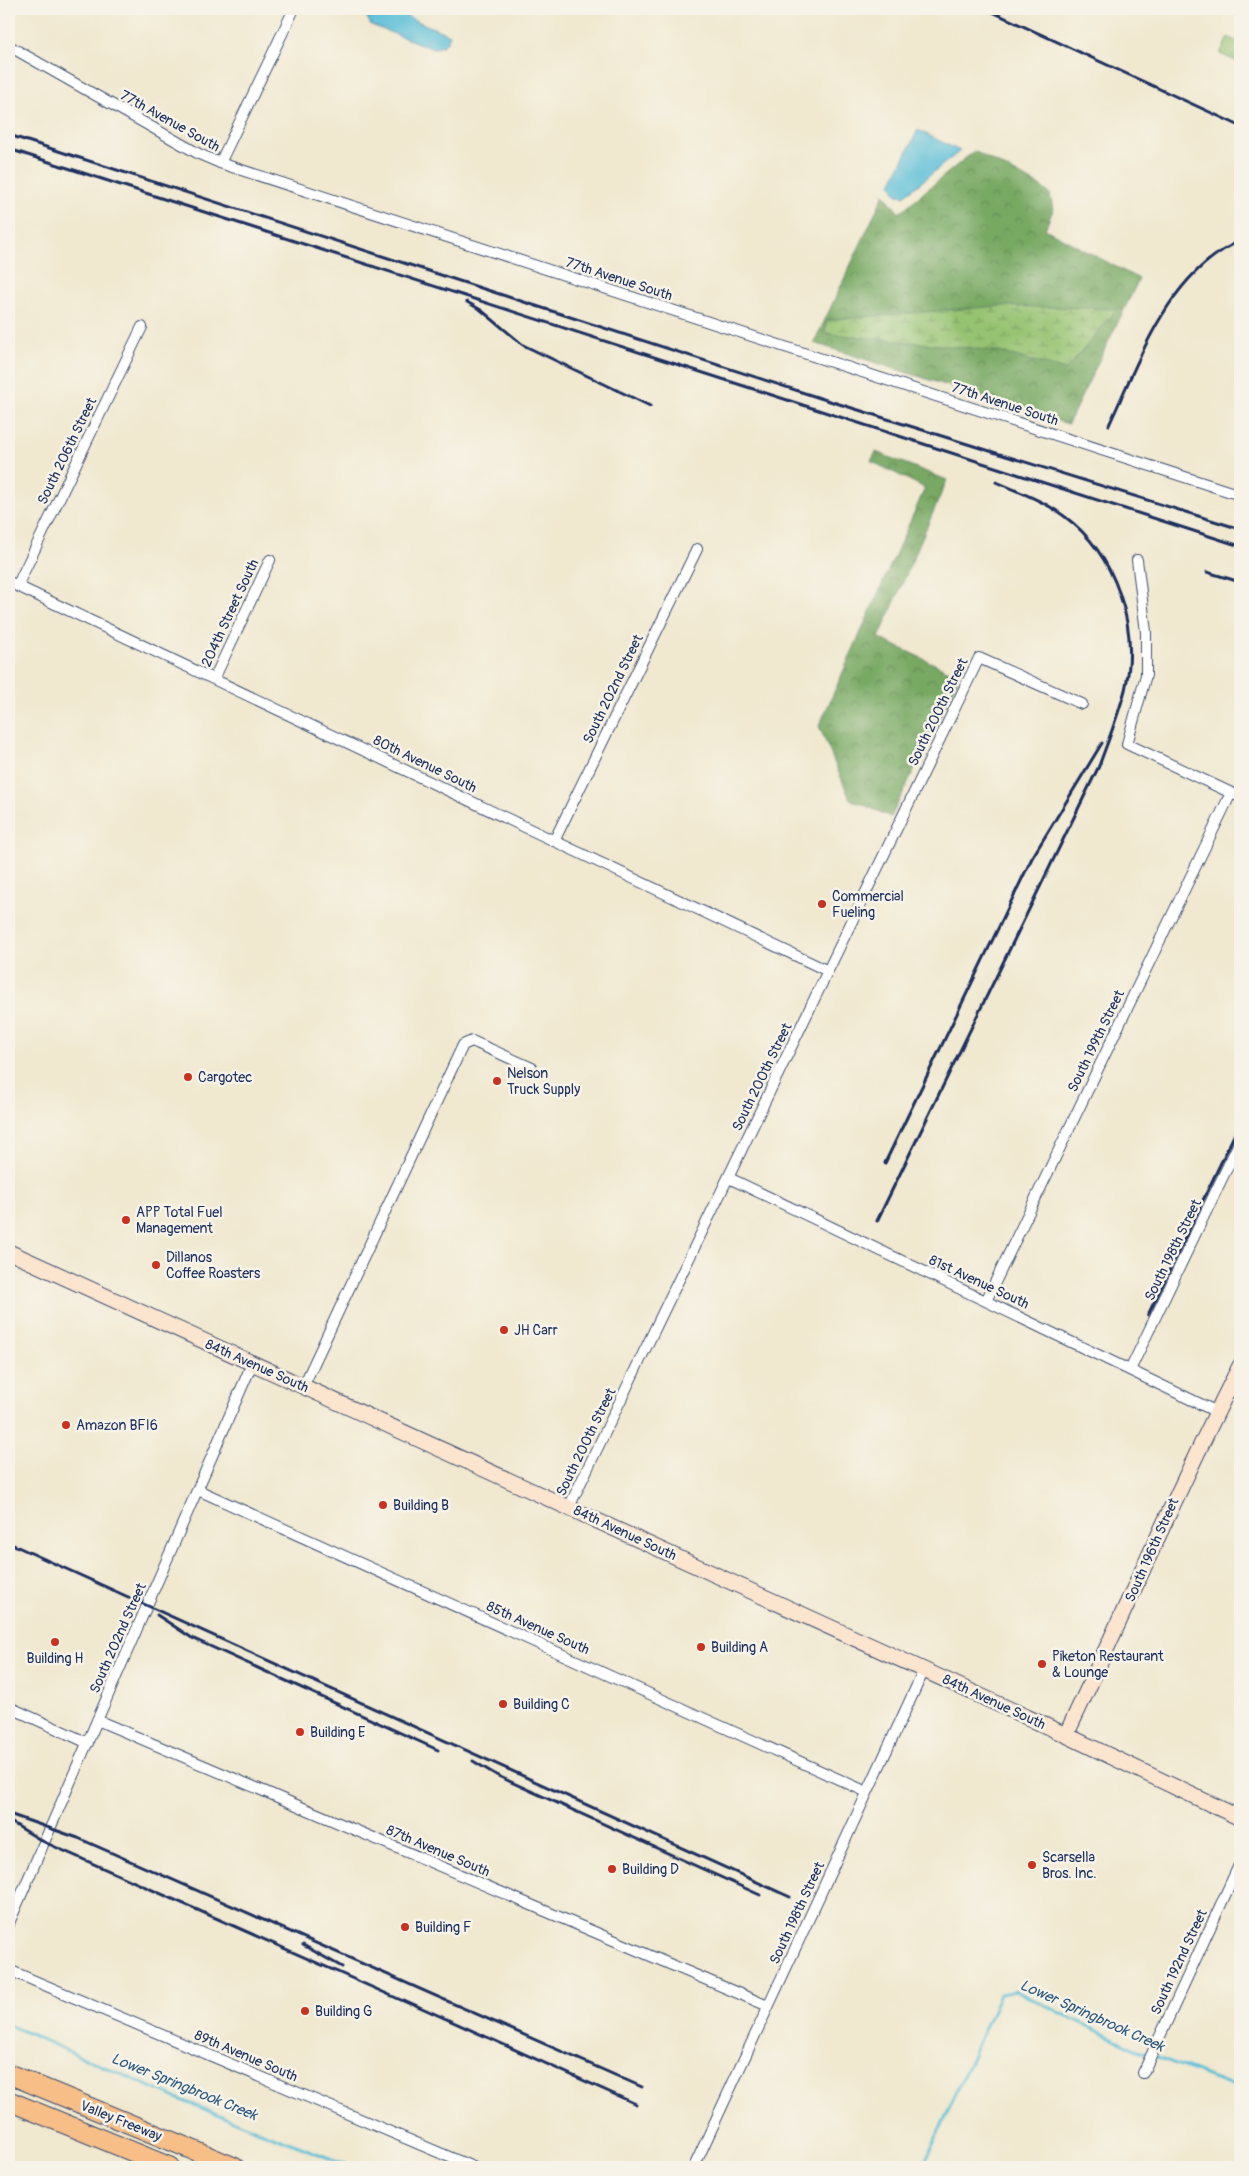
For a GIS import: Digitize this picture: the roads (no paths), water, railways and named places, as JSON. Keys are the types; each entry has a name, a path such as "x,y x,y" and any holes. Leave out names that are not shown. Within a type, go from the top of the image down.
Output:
{"highway":[{"name":"Valley Freeway","path":"9,2074 234,2167"},
{"name":"Valley Freeway","path":"9,2101 170,2167"}],"main road":[{"name":"84th Avenue South","path":"9,1252 1066,1735 1240,1818"},
{"name":"South 196th Street","path":"1066,1735 1240,1366"}],"street":[{"path":"220,163 294,9"},
{"name":"77th Avenue South","path":"9,46 199,154 220,163 1240,495"},
{"name":"South 206th Street","path":"13,584 142,327"},
{"name":"South 202nd Street","path":"554,841 697,549"},
{"name":"204th Street South","path":"214,678 270,560"},
{"path":"1137,560 1146,632 1146,675 1127,744 1235,795"},
{"name":"80th Avenue South","path":"13,584 214,678 828,972"},
{"name":"South 200th Street","path":"570,1507 979,658 1082,704"},
{"name":"South 199th Street","path":"986,1301 1235,795"},
{"path":"303,1387 463,1045 472,1041 532,1068"},
{"name":"South 198th Street","path":"1130,1370 1240,1141"},
{"name":"81st Avenue South","path":"728,1178 1217,1412"},
{"name":"South 202nd Street","path":"9,1923 252,1364"},
{"name":"85th Avenue South","path":"198,1490 868,1792"},
{"name":"South 198th Street","path":"694,2167 924,1670"},
{"path":"9,1707 88,1742"},
{"name":"87th Avenue South","path":"97,1720 768,2006"},
{"name":"South 192nd Street","path":"1143,2073 1240,1863"},
{"name":"89th Avenue South","path":"9,1970 473,2167"}],"water":[{"path":"367,9 389,9 450,35 443,45 431,48 371,25 365,14"},
{"path":"918,130 960,151 904,196 897,195 891,184"}],"waterway":[{"name":"Lower Springbrook Creek","path":"923,2167 1000,1994 1016,1991 1133,2048 1240,2088"},
{"name":"Lower Springbrook Creek","path":"9,2025 176,2098 352,2167"}],"railway":[{"path":"986,9 1240,126"},
{"path":"9,135 820,398 1240,529"},
{"path":"9,149 1240,546"},
{"path":"1109,425 1145,346 1175,296 1194,274 1215,255 1240,241"},
{"path":"467,302 481,310 523,345 650,406"},
{"path":"877,1221 1099,766 1125,690 1129,666 1129,642 1120,594 1098,550 1064,516 1031,497 996,482"},
{"path":"1207,572 1240,582"},
{"path":"885,1163 1032,858 1102,743"},
{"path":"1148,1315 1240,1123"},
{"path":"9,1543 790,1897"},
{"path":"157,1615 192,1638 438,1750"},
{"path":"473,1761 498,1776 760,1895"},
{"path":"9,1814 78,1838 642,2087"},
{"path":"9,1821 44,1842 410,2004"},
{"path":"303,1945 342,1967"},
{"path":"404,2000 636,2104"}],"place":[{"name":"Commercial Fueling","path":"822,904"},
{"name":"Cargotec","path":"188,1077"},
{"name":"Nelson Truck Supply","path":"497,1081"},
{"name":"APP Total Fuel Management","path":"126,1220"},
{"name":"Dillanos Coffee Roasters","path":"156,1265"},
{"name":"JH Carr","path":"504,1330"},
{"name":"Amazon BFI6","path":"66,1425"},
{"name":"Building B","path":"383,1505"},
{"name":"Building H","path":"55,1642"},
{"name":"Building A","path":"701,1647"},
{"name":"Piketon Restaurant & Lounge","path":"1042,1664"},
{"name":"Building C","path":"503,1704"},
{"name":"Building E","path":"300,1732"},
{"name":"Scarsella Bros. Inc.","path":"1032,1865"},
{"name":"Building D","path":"612,1869"},
{"name":"Building F","path":"405,1927"},
{"name":"Building G","path":"305,2011"}]}
